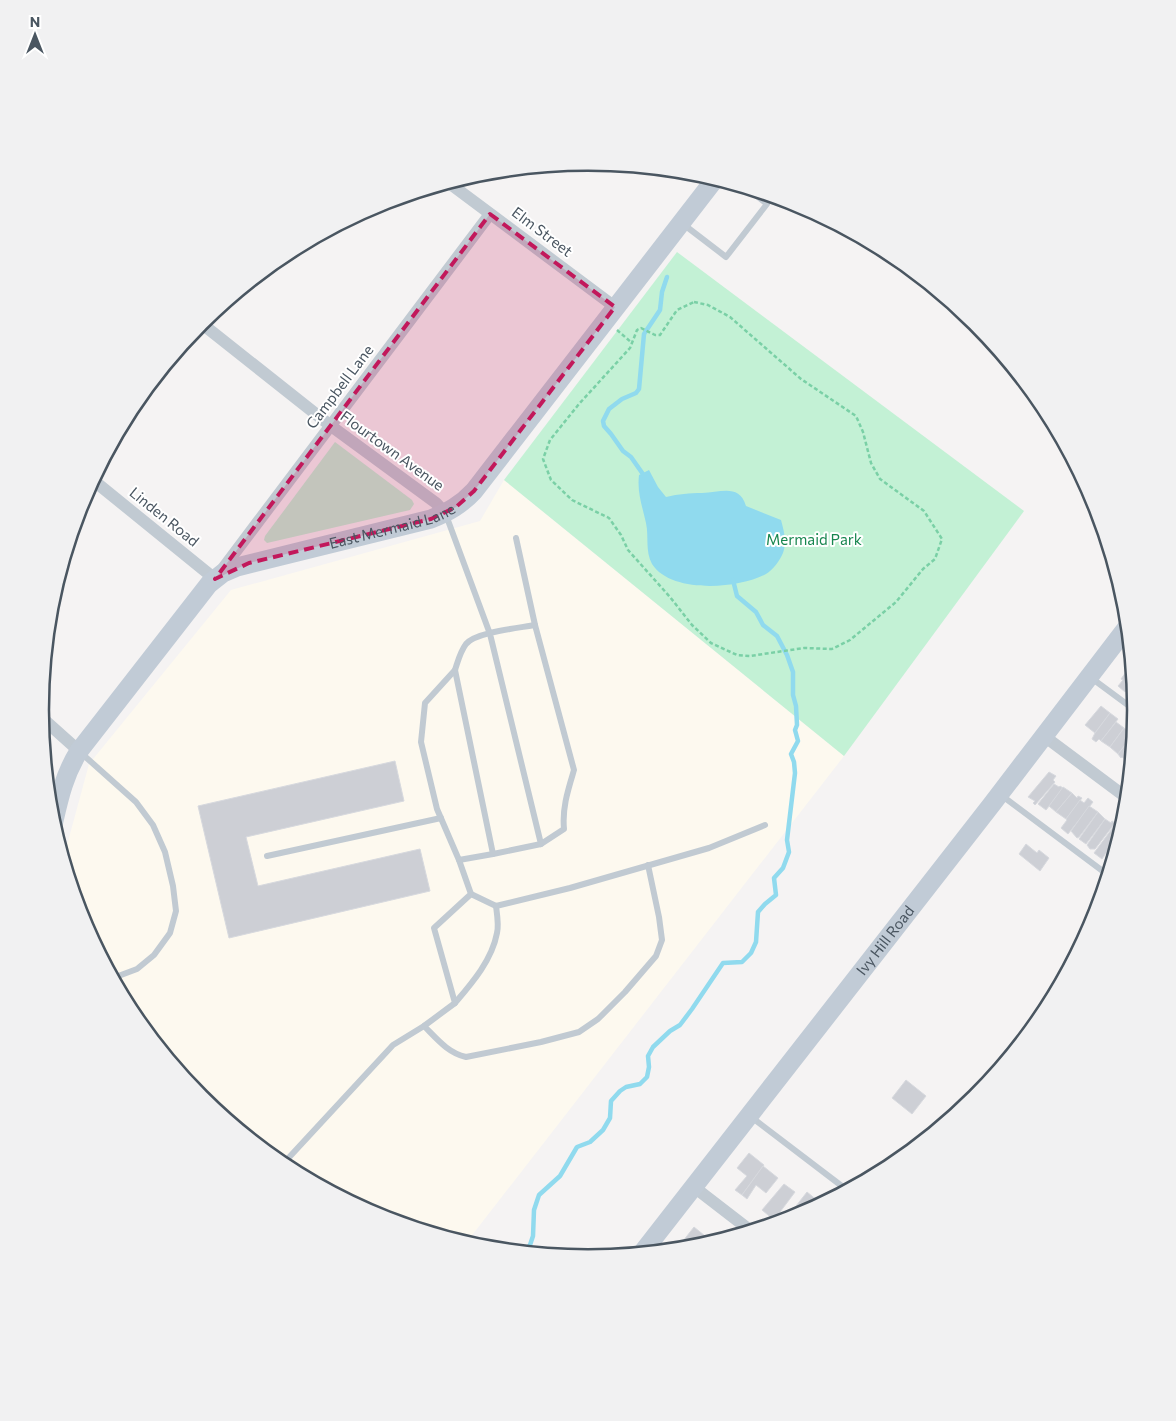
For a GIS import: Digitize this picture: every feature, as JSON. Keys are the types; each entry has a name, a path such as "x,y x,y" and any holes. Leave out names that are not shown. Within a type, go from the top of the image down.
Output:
{"main road":[{"name":"East Mermaid Lane","path":"58,807 66,774 79,752 202,591 215,579 229,570 249,563 408,525 445,513 463,502 474,491 710,186"},
{"name":"Ivy Hill Road","path":"647,1246 1122,634"}],"street":[{"name":"Elm Street","path":"456,188 615,307"},
{"name":"Campbell Lane","path":"215,579 490,214"},
{"name":"Flourtown Avenue","path":"208,328 331,426 436,503 445,513"},
{"name":"Linden Road","path":"99,484 215,579"},
{"path":"49,725 79,752"},
{"path":"1044,736 1121,793"},
{"path":"694,1187 745,1226"}],"lane":[{"path":"682,223 726,257 767,204 763,201"},
{"path":"445,513 490,634 541,844"},
{"path":"459,860 541,844 564,829 563,816 566,793 574,770 535,625 516,538"},
{"path":"535,625 478,637 467,643 460,655 455,670 425,703 422,742 437,809 471,894 496,906 570,888 709,848 765,825"},
{"path":"455,670 493,854"},
{"path":"1089,676 1127,704"},
{"path":"79,752 113,779 136,802 153,825 165,852 173,886 176,911 170,932 154,955 137,969 119,976"},
{"path":"999,794 1103,871"},
{"path":"267,856 441,818"},
{"path":"424,1026 455,1055 466,1058 579,1032 598,1019 625,992 656,956 662,940 648,865"},
{"path":"454,1004 434,928 471,894"},
{"path":"287,1158 393,1045 424,1026 454,1004 472,983 487,961 498,933 496,906"},
{"path":"750,1115 843,1186"}],"path":[{"path":"694,302 708,305 730,318 801,379 856,416 863,432 871,462 880,479 924,511 942,539 935,559 923,568 896,602 850,640 832,648 804,648 750,656 736,655 711,643 692,625 628,550 621,535 608,518 572,500 551,480 543,458 550,440 579,404 630,348 632,343 637,330 641,328 655,335 660,334 677,310 694,302"},
{"path":"614,327 632,343"}],"highlighted area":[{"path":"490,214 615,307 474,491 456,507 431,519 249,563 215,579"}],"shaded area":[{"path":"504,480 844,756 471,1236 415,1221 382,1209 318,1178 260,1138 232,1116 207,1092 160,1039 121,980 104,949 90,917 77,884 66,847 89,764 231,590 480,521"}],"green space":[{"name":"Mermaid Park","path":"677,252 1024,511 844,756 504,480"},
{"path":"335,442 412,500 414,504 410,510 267,543 264,540 265,536"}],"water":[{"path":"649,470 666,497 688,493 734,492 739,494 746,506 781,520 785,545 776,565 766,574 754,579 723,585 689,584 661,574 650,559 646,523 639,493 639,475"}],"building":[{"path":"1126,672 1125,692 1118,686 1123,680 1121,679"},
{"path":"1101,706 1110,713 1095,733 1085,725"},
{"path":"1110,713 1118,719 1101,741 1099,739 1096,742 1092,739"},
{"path":"1116,722 1124,728 1110,747 1101,741"},
{"path":"1124,728 1126,730 1126,744 1118,754 1110,747"},
{"path":"1126,744 1125,759 1118,754"},
{"path":"395,761 404,801 246,837 258,886 420,849 430,891 229,938 198,806"},
{"path":"1049,772 1056,776 1053,780 1055,782 1035,805 1033,803 1035,801 1028,797"},
{"path":"1054,784 1063,788 1046,810 1038,804"},
{"path":"1063,787 1072,793 1056,812 1049,806"},
{"path":"1072,793 1077,798 1078,796 1082,798 1066,819 1056,812"},
{"path":"1088,798 1093,802 1068,834 1061,828 1066,819 1080,800 1084,803"},
{"path":"1089,806 1098,812 1077,838 1071,831"},
{"path":"1098,812 1105,819 1086,844 1079,839"},
{"path":"1105,819 1115,823 1095,849 1090,849 1087,845"},
{"path":"1114,826 1109,848 1102,859 1094,853"},
{"path":"1026,844 1037,853 1039,850 1049,858 1040,871 1019,854"},
{"path":"906,1080 926,1096 912,1114 892,1098"},
{"path":"749,1153 764,1165 742,1195 735,1190 747,1176 737,1168"},
{"path":"763,1166 778,1178 766,1193 756,1185 747,1199 742,1195"},
{"path":"784,1184 795,1192 778,1215 771,1217 762,1210"},
{"path":"807,1192 816,1199 794,1209"},
{"path":"694,1227 705,1236 693,1239 683,1241"}],"waterway":[{"path":"645,477 631,457 623,451 604,426 603,421 609,409 622,399 636,393 639,389 644,334 660,310 662,292 667,277"},
{"path":"529,1246 533,1236 534,1210 539,1195 560,1176 577,1147 590,1142 603,1130 610,1118 611,1101 620,1091 626,1087 640,1084 647,1077 649,1067 648,1056 653,1047 670,1031 680,1025 723,963 742,962 751,953 756,942 758,912 776,895 774,878 783,868 789,852 787,840 795,773 791,754 798,741 795,730 797,725 796,706 793,695 793,672 777,636 763,625 756,612 737,596 733,580"}]}
